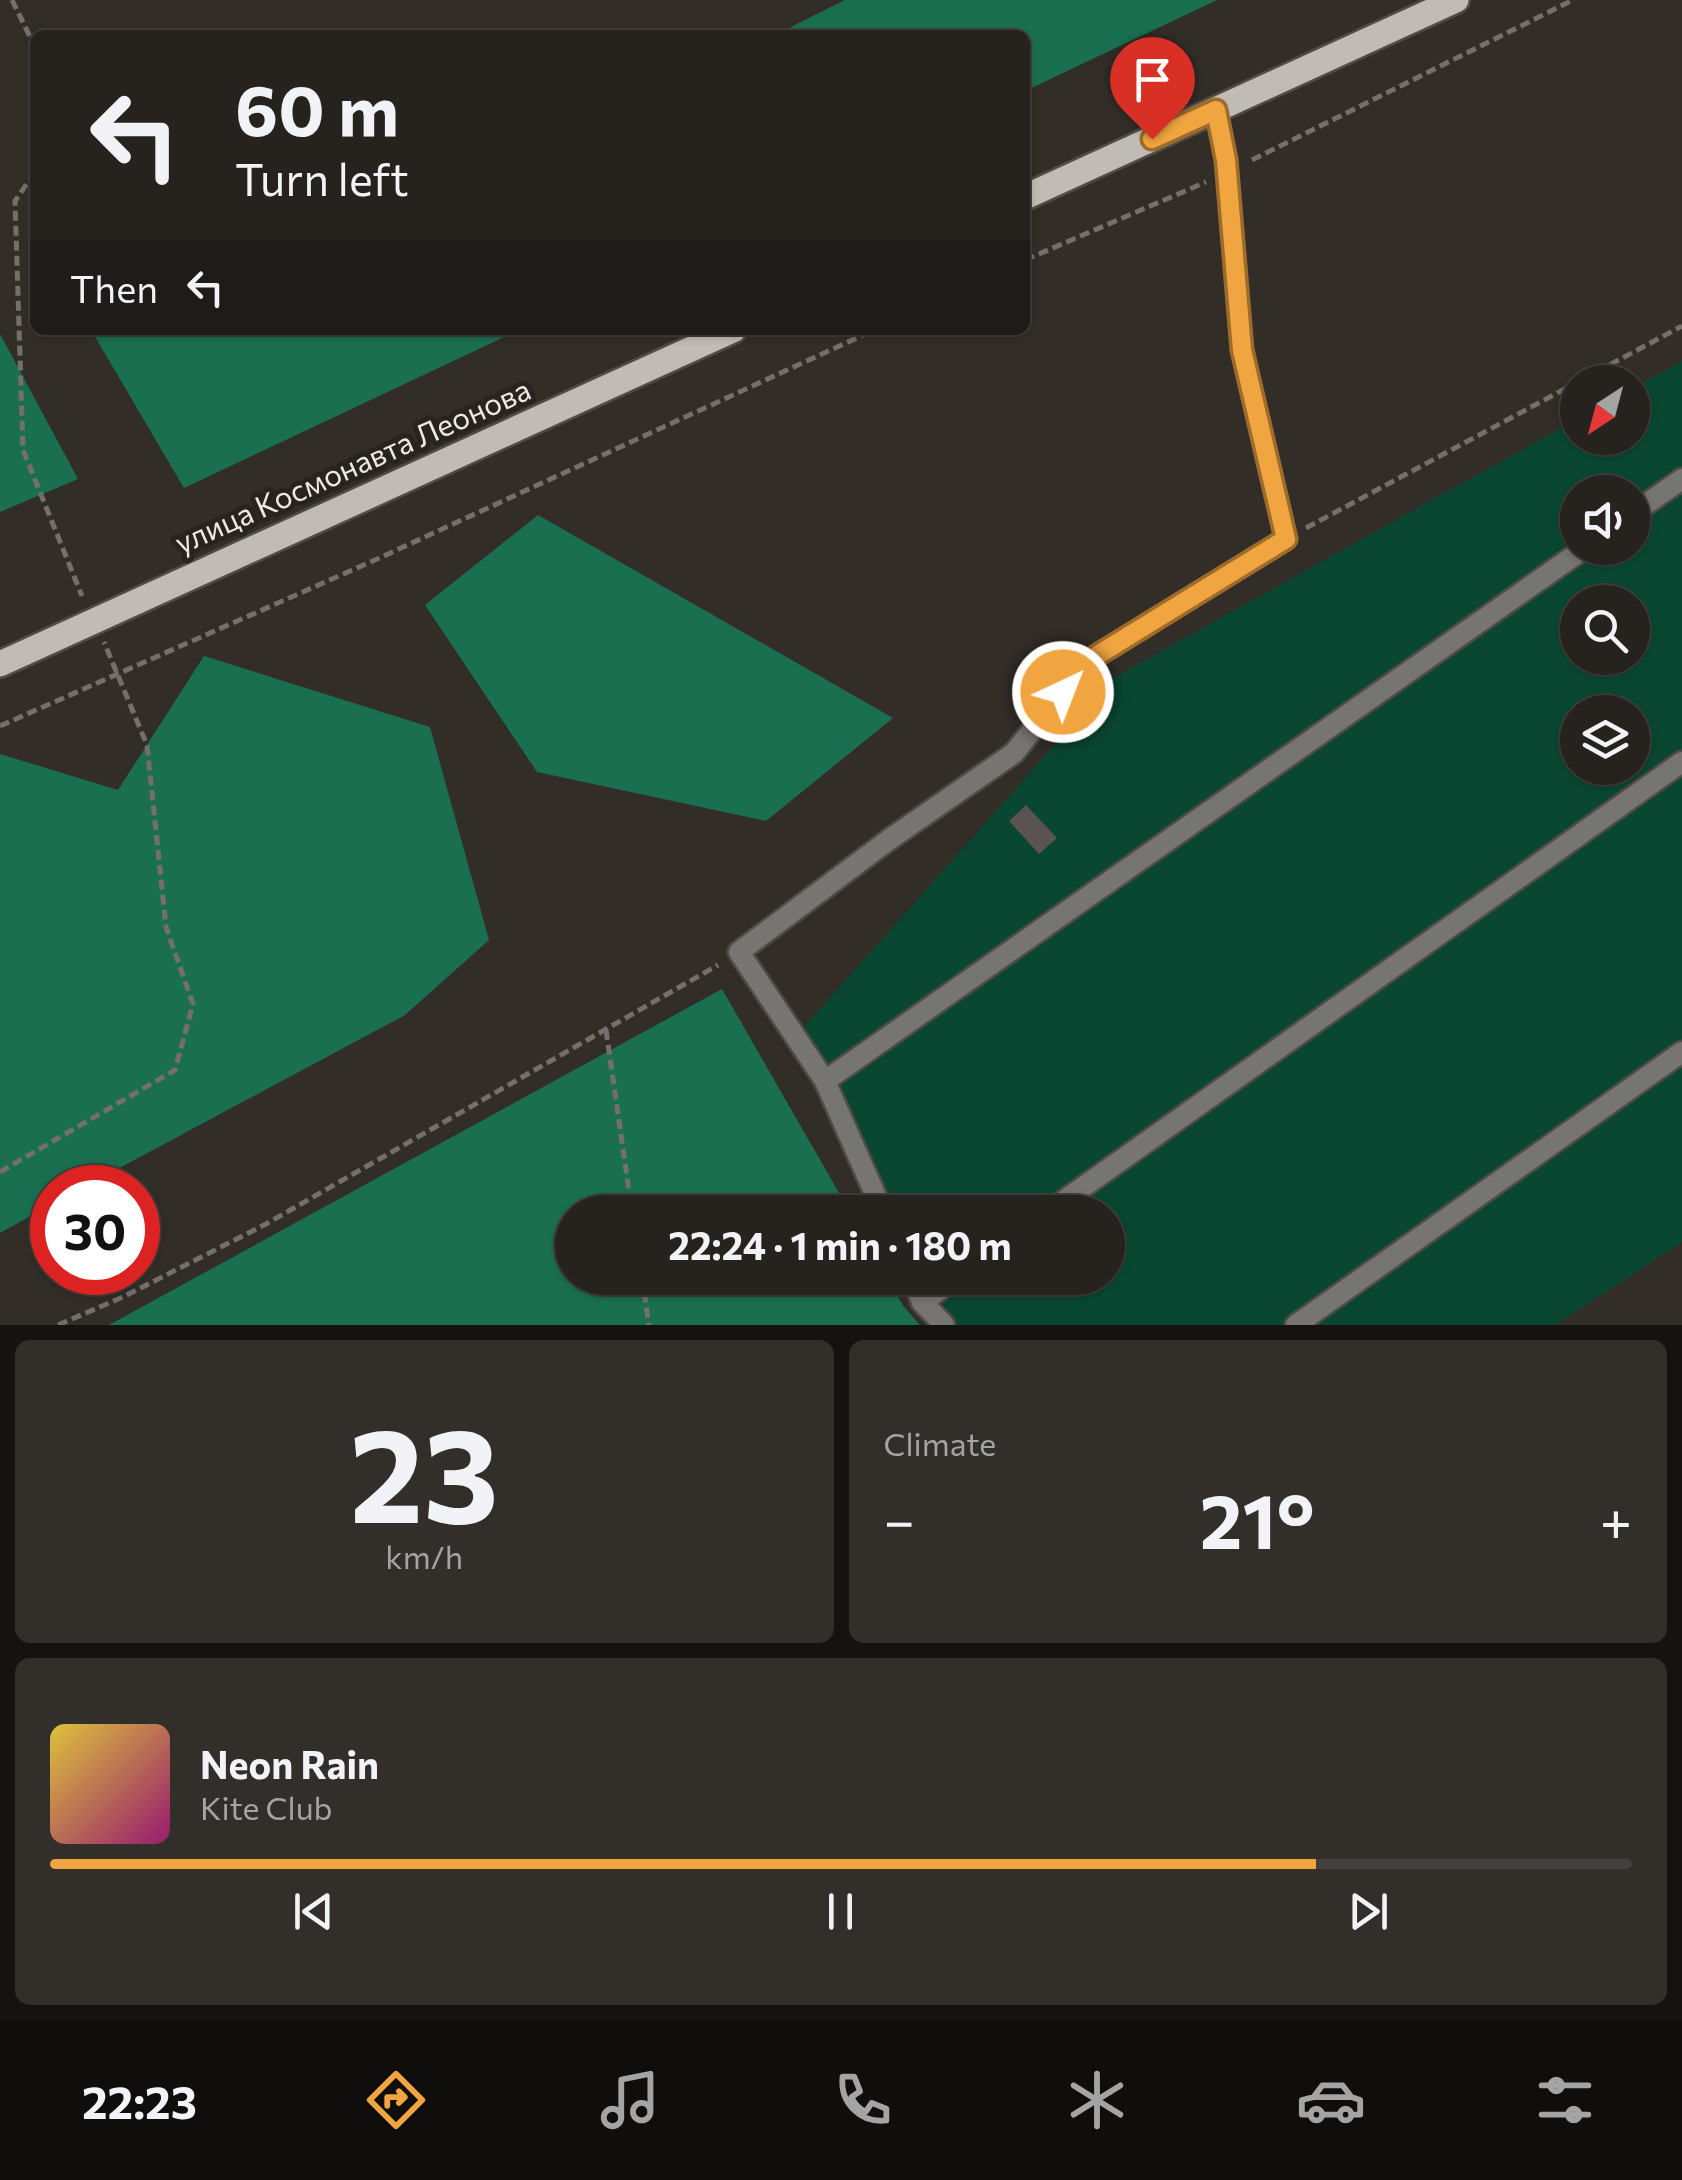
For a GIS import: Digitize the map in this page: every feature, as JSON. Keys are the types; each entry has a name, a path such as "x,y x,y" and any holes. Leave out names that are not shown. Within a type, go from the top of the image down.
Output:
{"main road":[{"path":"1030,195 1456,0"},
{"name":"улица Космонавта Леонова","path":"0,664 722,335"}],"street":[{"path":"875,1195 825,1081 739,952 890,839 1014,753 1088,661 1286,539 1242,350 1227,172 1216,110"},
{"path":"1650,501 1682,479"},
{"path":"825,1081 1561,565"},
{"path":"1072,1195 1682,762"},
{"path":"1296,1325 1682,1052"},
{"path":"919,1295 944,1325"},
{"path":"922,1302 932,1295"}],"path":[{"path":"12,0 30,37"},
{"path":"1030,258 1227,172 1572,0"},
{"path":"0,1172 175,1070 194,1004 166,926 147,745 95,620 73,578 23,450 15,200 30,179"},
{"path":"1286,539 1682,326"},
{"path":"0,726 393,552 863,335"},
{"path":"58,1325 123,1297 266,1224 707,971"},
{"path":"606,1030 630,1195"},
{"path":"645,1295 649,1325"}],"green space":[{"path":"845,0 1217,0 1030,89 1030,30 785,30"},
{"path":"0,334 78,479 0,512"},
{"path":"94,335 508,335 184,488"},
{"path":"1682,361 1682,1242 1555,1325 956,1325 939,1295 1125,1295 1125,1195 884,1195 796,1036 1115,677 1560,428 1560,455 1650,455 1650,379"},
{"path":"538,515 893,718 766,821 537,772 425,605"},
{"path":"204,656 430,727 489,940 405,1015 125,1165 30,1165 30,1216 0,1233 0,754 118,790"},
{"path":"722,989 840,1195 555,1195 555,1295 897,1295 920,1325 109,1325"}],"building":[{"path":"1026,805 1057,838 1039,854 1009,821"}],"route":[{"path":"1063,692 1088,661 1286,539 1242,350 1226,160 1216,110 1152,139"}]}
